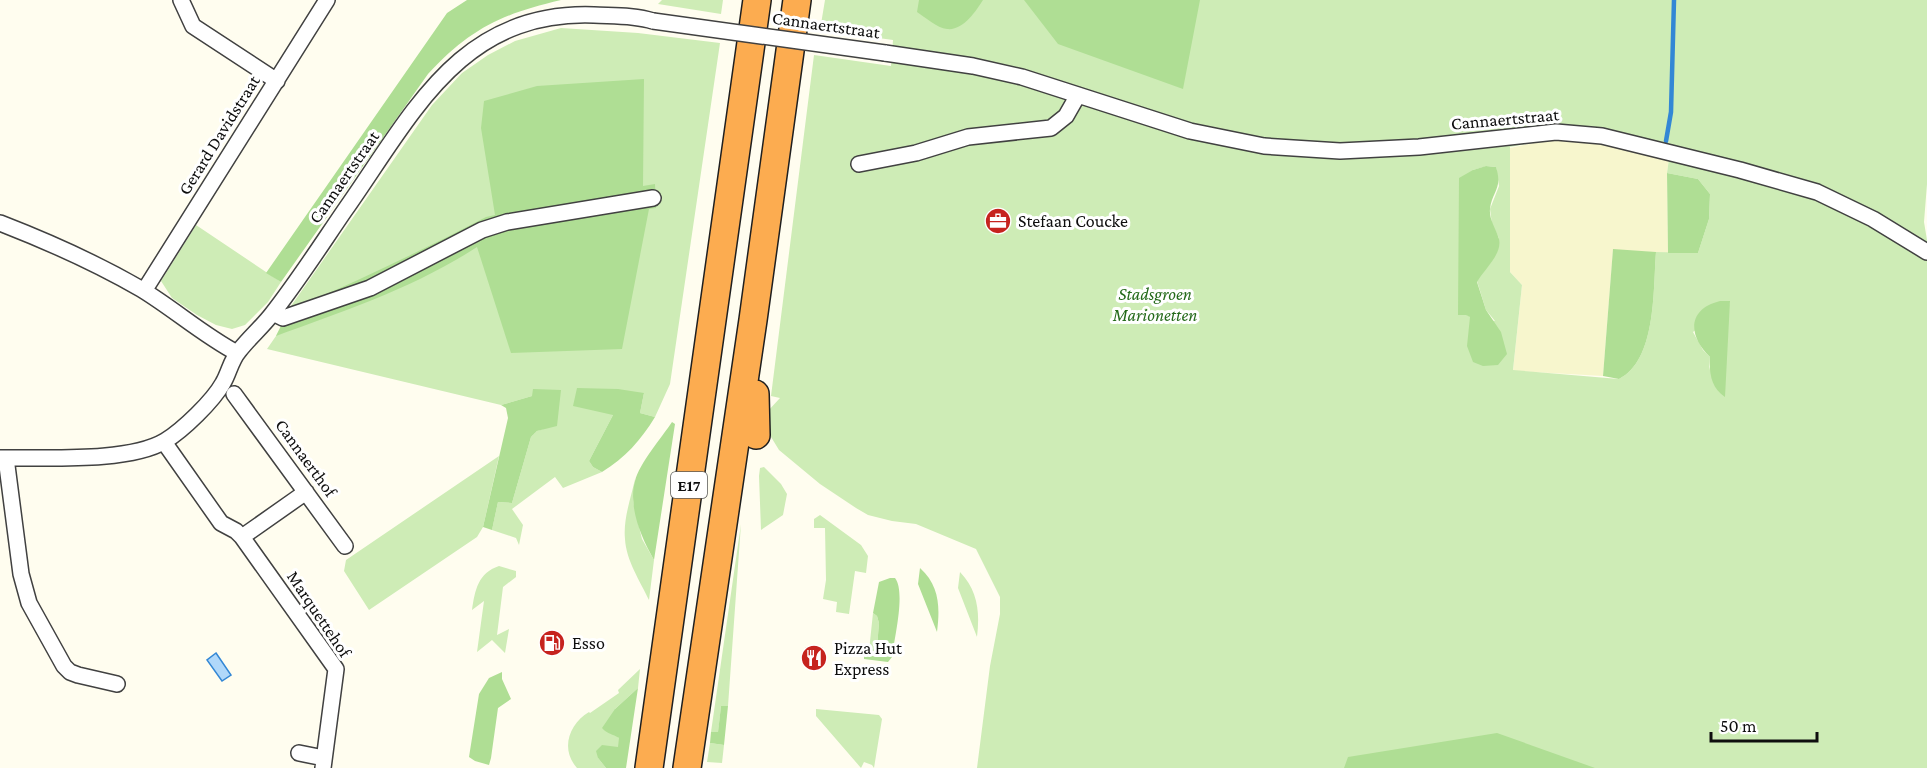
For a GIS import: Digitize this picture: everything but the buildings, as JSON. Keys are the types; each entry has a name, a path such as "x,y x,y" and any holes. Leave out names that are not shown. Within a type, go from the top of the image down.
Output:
{"highway":[{"name":"E17","path":"649,768 757,0"},
{"name":"E17","path":"687,768 753,320 797,0"},
{"path":"697,321 729,203"},
{"path":"753,320 756,435"}],"street":[{"path":"181,0 193,26 277,81"},
{"name":"Gerard Davidstraat","path":"144,291 327,0"},
{"name":"Cannaertstraat","path":"3,458 111,456 164,442 186,425 221,387 237,352 273,313 428,92 465,54 495,35 540,19 576,15 629,17 973,66 1022,77 1217,138 1264,146 1340,151 1419,147 1556,132 1602,136 1740,170 1816,192 1925,245"},
{"path":"859,164 916,153 968,136 1051,128 1066,116 1078,95"},
{"path":"273,313 283,318 370,288 482,230 507,222 653,198"},
{"path":"0,223 95,264 144,291 213,340 237,352"},
{"name":"Cannaerthof","path":"234,393 345,546"},
{"name":"Marquettehof","path":"164,442 221,523 237,531 242,537 336,669 324,763 299,753"},
{"path":"3,458 21,574 29,603 64,666 70,672 117,684"},
{"path":"242,537 306,492"}],"green space":[{"path":"467,0 561,0 521,11 488,25 443,58 428,74 281,282 266,273 447,13"},
{"path":"662,0 723,0 721,14 658,4"},
{"name":"Stadsgroen Marionetten","path":"825,0 1927,0 1927,184 1924,222 1927,240 1927,768 977,768 990,666 1000,614 1000,597 976,549 916,524 868,515 820,484 779,450 768,432 767,412 780,398 771,396 814,55 891,66 893,40 820,30","holes":["1542,141 1585,141 1621,147 1669,159 1667,173 1698,179 1710,194 1709,219 1698,253 1656,252 1653,303 1647,340 1631,370 1619,379 1513,370 1522,285 1510,272 1510,147","1487,166 1496,167 1499,186 1490,209 1492,224 1499,238 1477,281 1486,310 1495,321 1467,315 1473,170","1730,302 1709,370 1710,357 1703,350 1693,332"]},
{"path":"919,0 983,0 964,24 947,29 917,12"},
{"path":"1024,0 1200,0 1183,89 1058,44"},
{"path":"561,28 638,33 720,43 670,384 655,417 640,413 644,393 613,415 589,461 593,467 602,472 563,488 555,477 512,509 523,525 519,545 516,538 492,530 498,502 512,503 531,437 537,431 546,428 532,396 501,405 267,349 291,306 432,105 462,73 488,55 515,41"},
{"path":"644,79 643,186 655,184 656,208 649,209 622,349 511,353 477,247 405,286 276,336 291,306 343,287 486,217 495,215 481,128 484,101 537,86"},
{"path":"1542,141 1585,141 1669,159 1667,173 1668,253 1613,250 1603,376 1513,371 1522,285 1510,272 1510,148"},
{"path":"1486,166 1496,167 1498,174 1498,185 1490,213 1498,236 1499,248 1477,282 1486,310 1501,332 1507,354 1498,365 1483,366 1473,362 1467,346 1470,317 1458,315 1459,178"},
{"path":"1667,173 1698,179 1710,194 1709,219 1698,253 1668,253"},
{"path":"196,225 281,282 268,302 245,325 232,329 216,325 172,298 161,281"},
{"path":"1613,249 1656,252 1653,303 1647,340 1631,370 1619,379 1603,376"},
{"path":"1720,301 1730,301 1725,397 1714,385 1710,357 1698,341 1694,324 1701,310"},
{"path":"577,388 618,389 644,393 640,413 655,417 632,448 602,472 593,467 589,461 613,415 573,406"},
{"path":"533,389 561,390 557,426 537,431 531,437 512,503 498,502 492,530 483,527 508,418 506,408 501,405 532,396"},
{"path":"672,422 675,424 654,560 637,522 633,491 637,474"},
{"path":"499,456 483,527 477,537 369,610 344,571 346,560"},
{"path":"764,467 781,484 787,494 783,515 761,530 759,476 760,468"},
{"path":"635,479 633,502 642,539 654,560 649,600 631,563 625,539 626,516"},
{"path":"820,515 861,545 868,556 866,573 855,571 849,614 836,612 837,602 823,599 826,580 825,528 814,528 814,519"},
{"path":"741,524 728,706 721,706 718,733 711,732"},
{"path":"499,566 516,571 516,577 503,587 497,635 509,629 505,653 492,640 477,652 484,601 472,610 475,596 479,583 486,573"},
{"path":"920,568 932,582 935,590 938,614 937,632 918,584"},
{"path":"960,572 974,594 978,619 977,637 958,588"},
{"path":"895,578 899,594 892,657 888,662 864,659 864,653 877,647 879,623 877,616 873,613 879,582"},
{"path":"873,613 877,616 879,623 877,647 869,651"},
{"path":"640,669 638,688 615,709 614,734 619,738 619,747 598,758 606,768 577,768 572,761 568,745 576,723 619,693 618,690"},
{"path":"502,672 502,679 511,699 498,708 489,765 469,757 479,694 489,678"},
{"path":"638,688 626,768 606,768 598,758 596,751 602,745 618,747 619,738 602,728 615,709"},
{"path":"721,706 728,706 724,745 710,743 711,732 718,732"},
{"path":"816,709 879,715 882,719 874,768 864,762 861,768 816,716"},
{"path":"1497,733 1595,768 1344,768 1348,757"},
{"path":"710,743 724,745 722,763 707,762"}],"water":[{"path":"216,653 231,675 222,681 207,660"}],"waterway":[{"path":"1666,141 1671,112 1674,0"}],"place":[{"name":"Stefaan Coucke","path":"998,221"},
{"name":"Esso","path":"552,643"},
{"name":"Pizza Hut Express","path":"814,658"}]}
